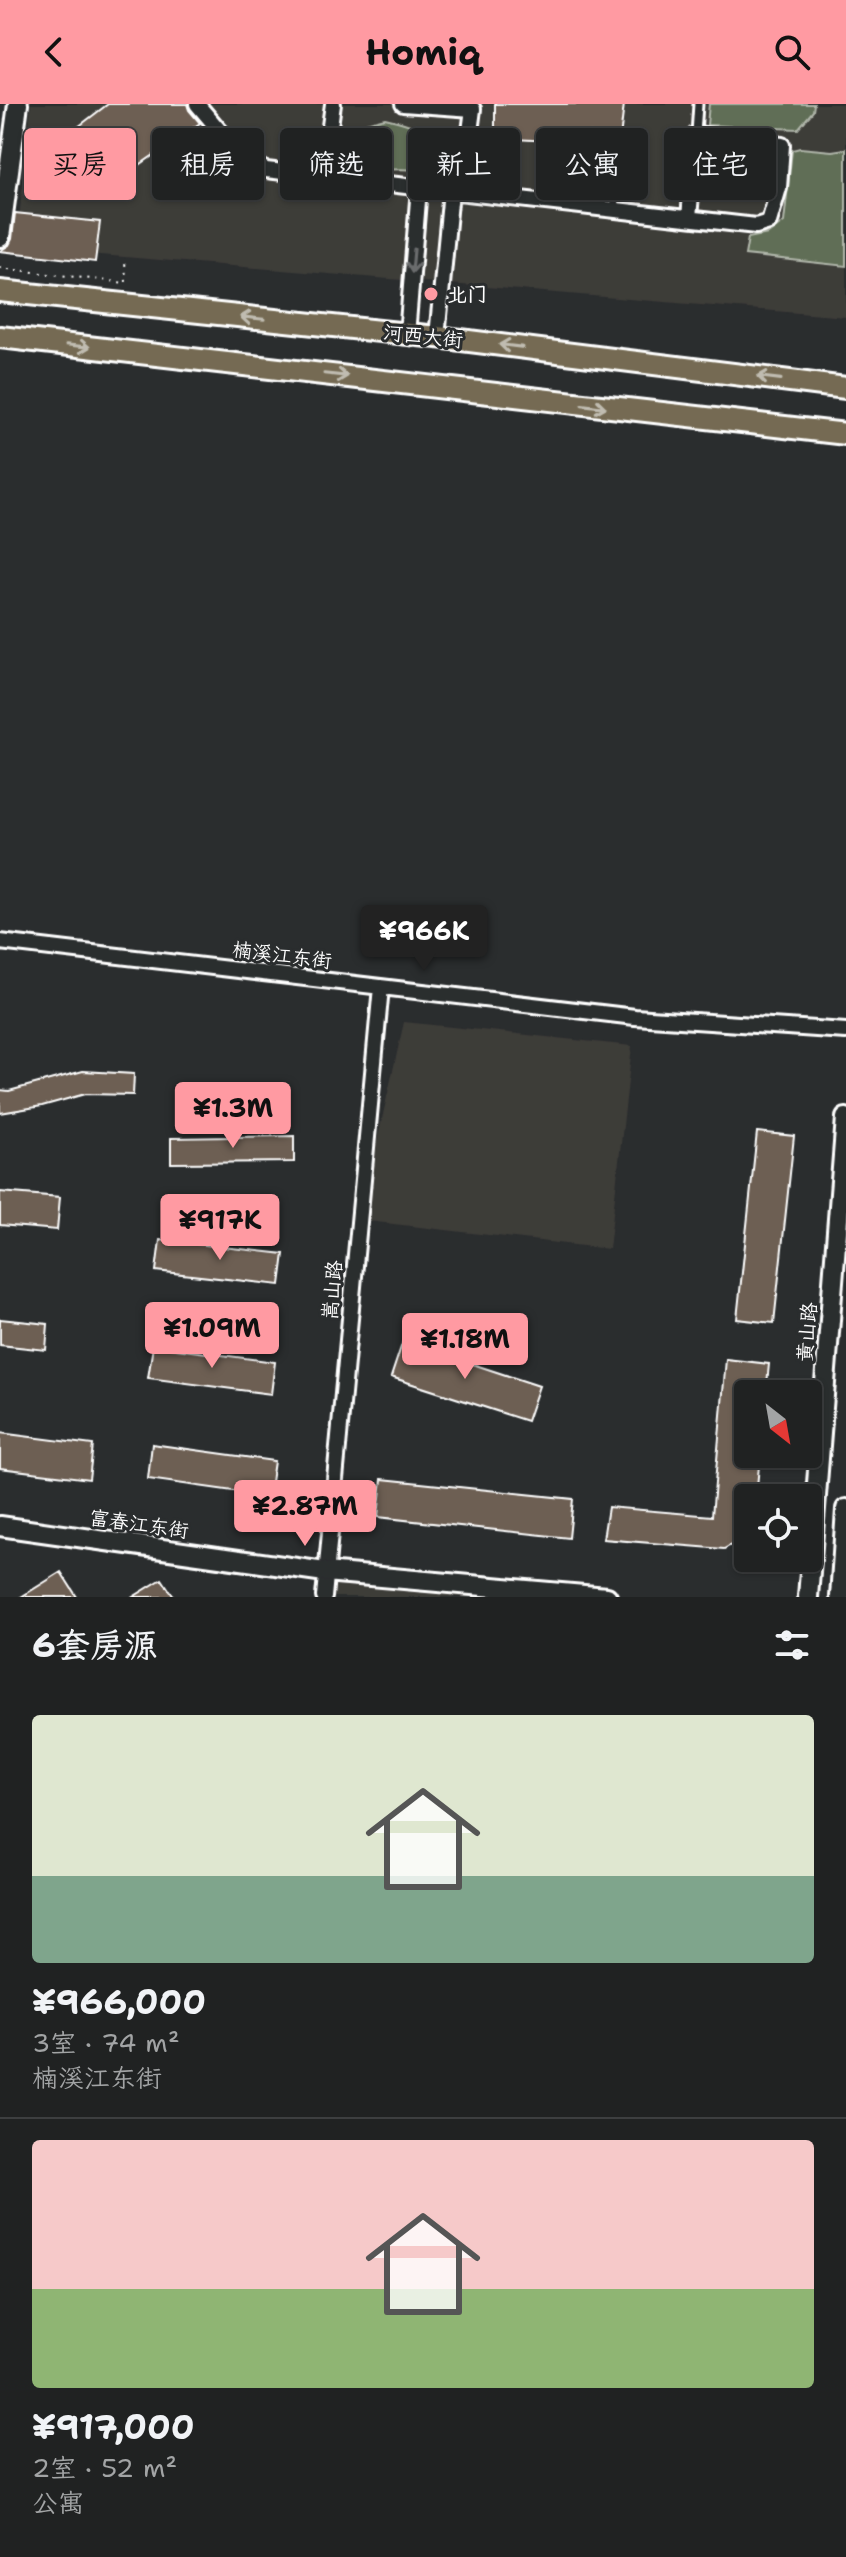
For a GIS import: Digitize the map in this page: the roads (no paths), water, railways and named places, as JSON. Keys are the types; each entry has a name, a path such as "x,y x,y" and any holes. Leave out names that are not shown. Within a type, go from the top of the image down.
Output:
{"main road":[{"name":"河西大街","path":"0,291 437,337 846,388"},
{"path":"0,337 846,434"}],"street":[{"path":"0,237 18,104"},
{"path":"197,104 241,156 266,170 280,172"},
{"path":"330,128 333,104"},
{"path":"403,104 473,109 469,128"},
{"path":"776,144 782,145 776,198"},
{"path":"520,199 756,226 769,222 775,200"},
{"path":"407,335 418,200"},
{"path":"437,337 455,200"},
{"path":"689,218 690,200"},
{"name":"楠溪江东街","path":"0,942 635,1017 846,1031"},
{"name":"嵩山路","path":"324,1597 381,987"},
{"name":"黄山路","path":"808,1597 846,1118"},
{"path":"840,1597 846,1509"},
{"name":"富春江东街","path":"0,1526 325,1572 607,1597"}],"lane":[{"path":"696,128 698,104"},
{"path":"568,204 578,139 605,140 620,145 614,210"}],"place":[{"name":"北门","path":"431,294"}]}
